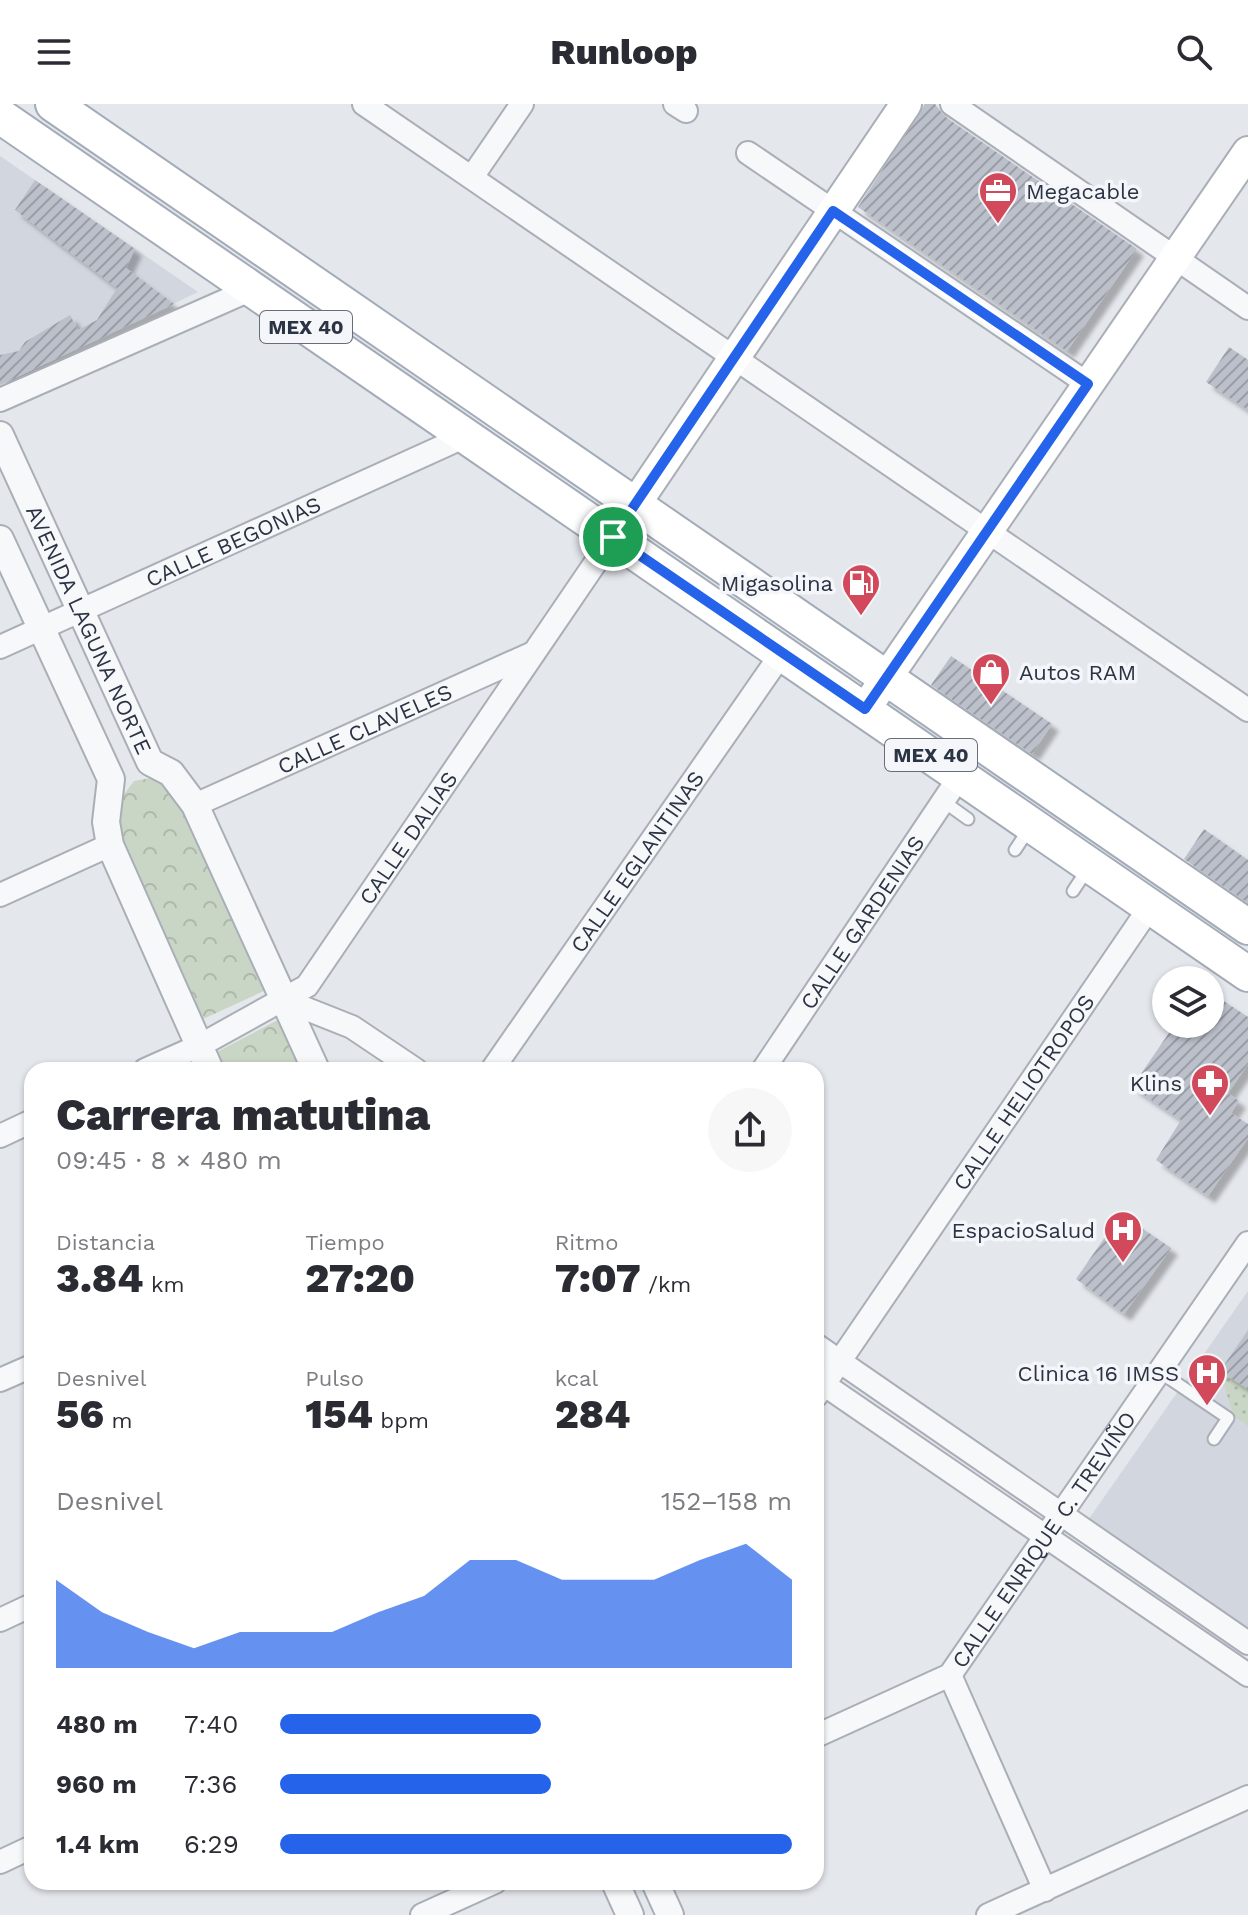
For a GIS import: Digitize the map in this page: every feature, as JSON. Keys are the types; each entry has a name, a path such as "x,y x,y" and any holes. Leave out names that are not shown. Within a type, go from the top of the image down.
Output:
{"main road":[{"name":"MEX 40","path":"53,104 1248,927"},
{"path":"613,537 906,104"},
{"name":"MEX 40","path":"0,116 865,709 952,789 1082,878 1136,922 1248,974"},
{"path":"865,709 1248,152"}],"street":[{"path":"364,104 1246,706"},
{"path":"472,177 522,104"},
{"path":"952,104 1248,308"},
{"path":"748,153 1088,384"},
{"path":"0,400 252,289"},
{"name":"AVENIDA LAGUNA NORTE","path":"0,435 150,762 171,773 195,805 312,1062"},
{"name":"CALLE BEGONIAS","path":"0,647 466,436"},
{"name":"CALLE DALIAS","path":"163,1062 199,1046 307,986 613,537"},
{"name":"AVENIDA LAGUNA NORTE","path":"0,539 111,779 106,822 110,845 206,1062"},
{"name":"CALLE CLAVELES","path":"195,805 534,653"},
{"name":"CALLE EGLANTINAS","path":"498,1062 782,653"},
{"path":"111,779 150,762"},
{"name":"CALLE GARDENIAS","path":"768,1062 952,789"},
{"path":"0,895 110,845"},
{"name":"CALLE HELIOTROPOS","path":"824,1381 840,1362 1136,922"},
{"path":"284,1000 352,1027 404,1062"},
{"path":"0,1136 24,1125"},
{"name":"CALLE ENRIQUE C. TREVIÑO","path":"824,1732 950,1675 1248,1243"},
{"path":"824,1351 1248,1643"},
{"path":"0,1380 24,1370"},
{"path":"824,1390 1248,1675"},
{"path":"0,1620 24,1609"},
{"path":"950,1675 1045,1890"},
{"path":"988,1915 1248,1797"},
{"path":"0,1862 24,1851"},
{"path":"422,1915 477,1890"},
{"path":"619,1890 630,1915"},
{"path":"659,1890 670,1915"}],"lane":[{"path":"952,789 968,819"},
{"path":"1160,1372 1228,1418 1214,1439"}],"shaded area":[{"path":"0,156 198,292 0,387"},
{"name":"Clinica 16 IMSS","path":"1248,1291 1248,1636 1086,1523"}],"green space":[{"path":"157,777 175,786 277,985 203,1019 117,829 122,797 134,781"},
{"path":"289,1014 311,1062 219,1062 215,1053"},
{"path":"1220,1371 1248,1389 1248,1426 1233,1415"}],"building":[{"name":"Megacable","path":"925,104 935,104 944,116 1137,249 1067,351 858,207"},
{"path":"35,180 135,249 126,268 174,304 0,385 0,355 19,351 25,342 70,315 78,330 97,320 117,288 15,210"},
{"path":"1229,347 1248,360 1248,410 1206,382"},
{"name":"Autos RAM","path":"951,656 1052,724 1032,754 931,685"},
{"path":"1204,829 1248,860 1248,903 1184,859"},
{"path":"1224,1001 1248,1017 1248,1064 1228,1093 1239,1101 1231,1113 1248,1124 1248,1138 1208,1196 1156,1160 1181,1120 1132,1087 1165,1038 1224,1038"},
{"name":"EspacioSalud","path":"1121,1214 1171,1248 1124,1314 1076,1279"},
{"path":"1248,1330 1248,1389 1220,1371"}],"place":[{"name":"Megacable","path":"998,225"},
{"name":"Migasolina","path":"861,617"},
{"name":"Autos RAM","path":"991,706"},
{"name":"Klins","path":"1210,1117"},
{"name":"EspacioSalud","path":"1123,1264"},
{"name":"Clinica 16 IMSS","path":"1207,1407"}],"route":[{"path":"833,211 1088,384 865,709 613,537 833,211"}]}
